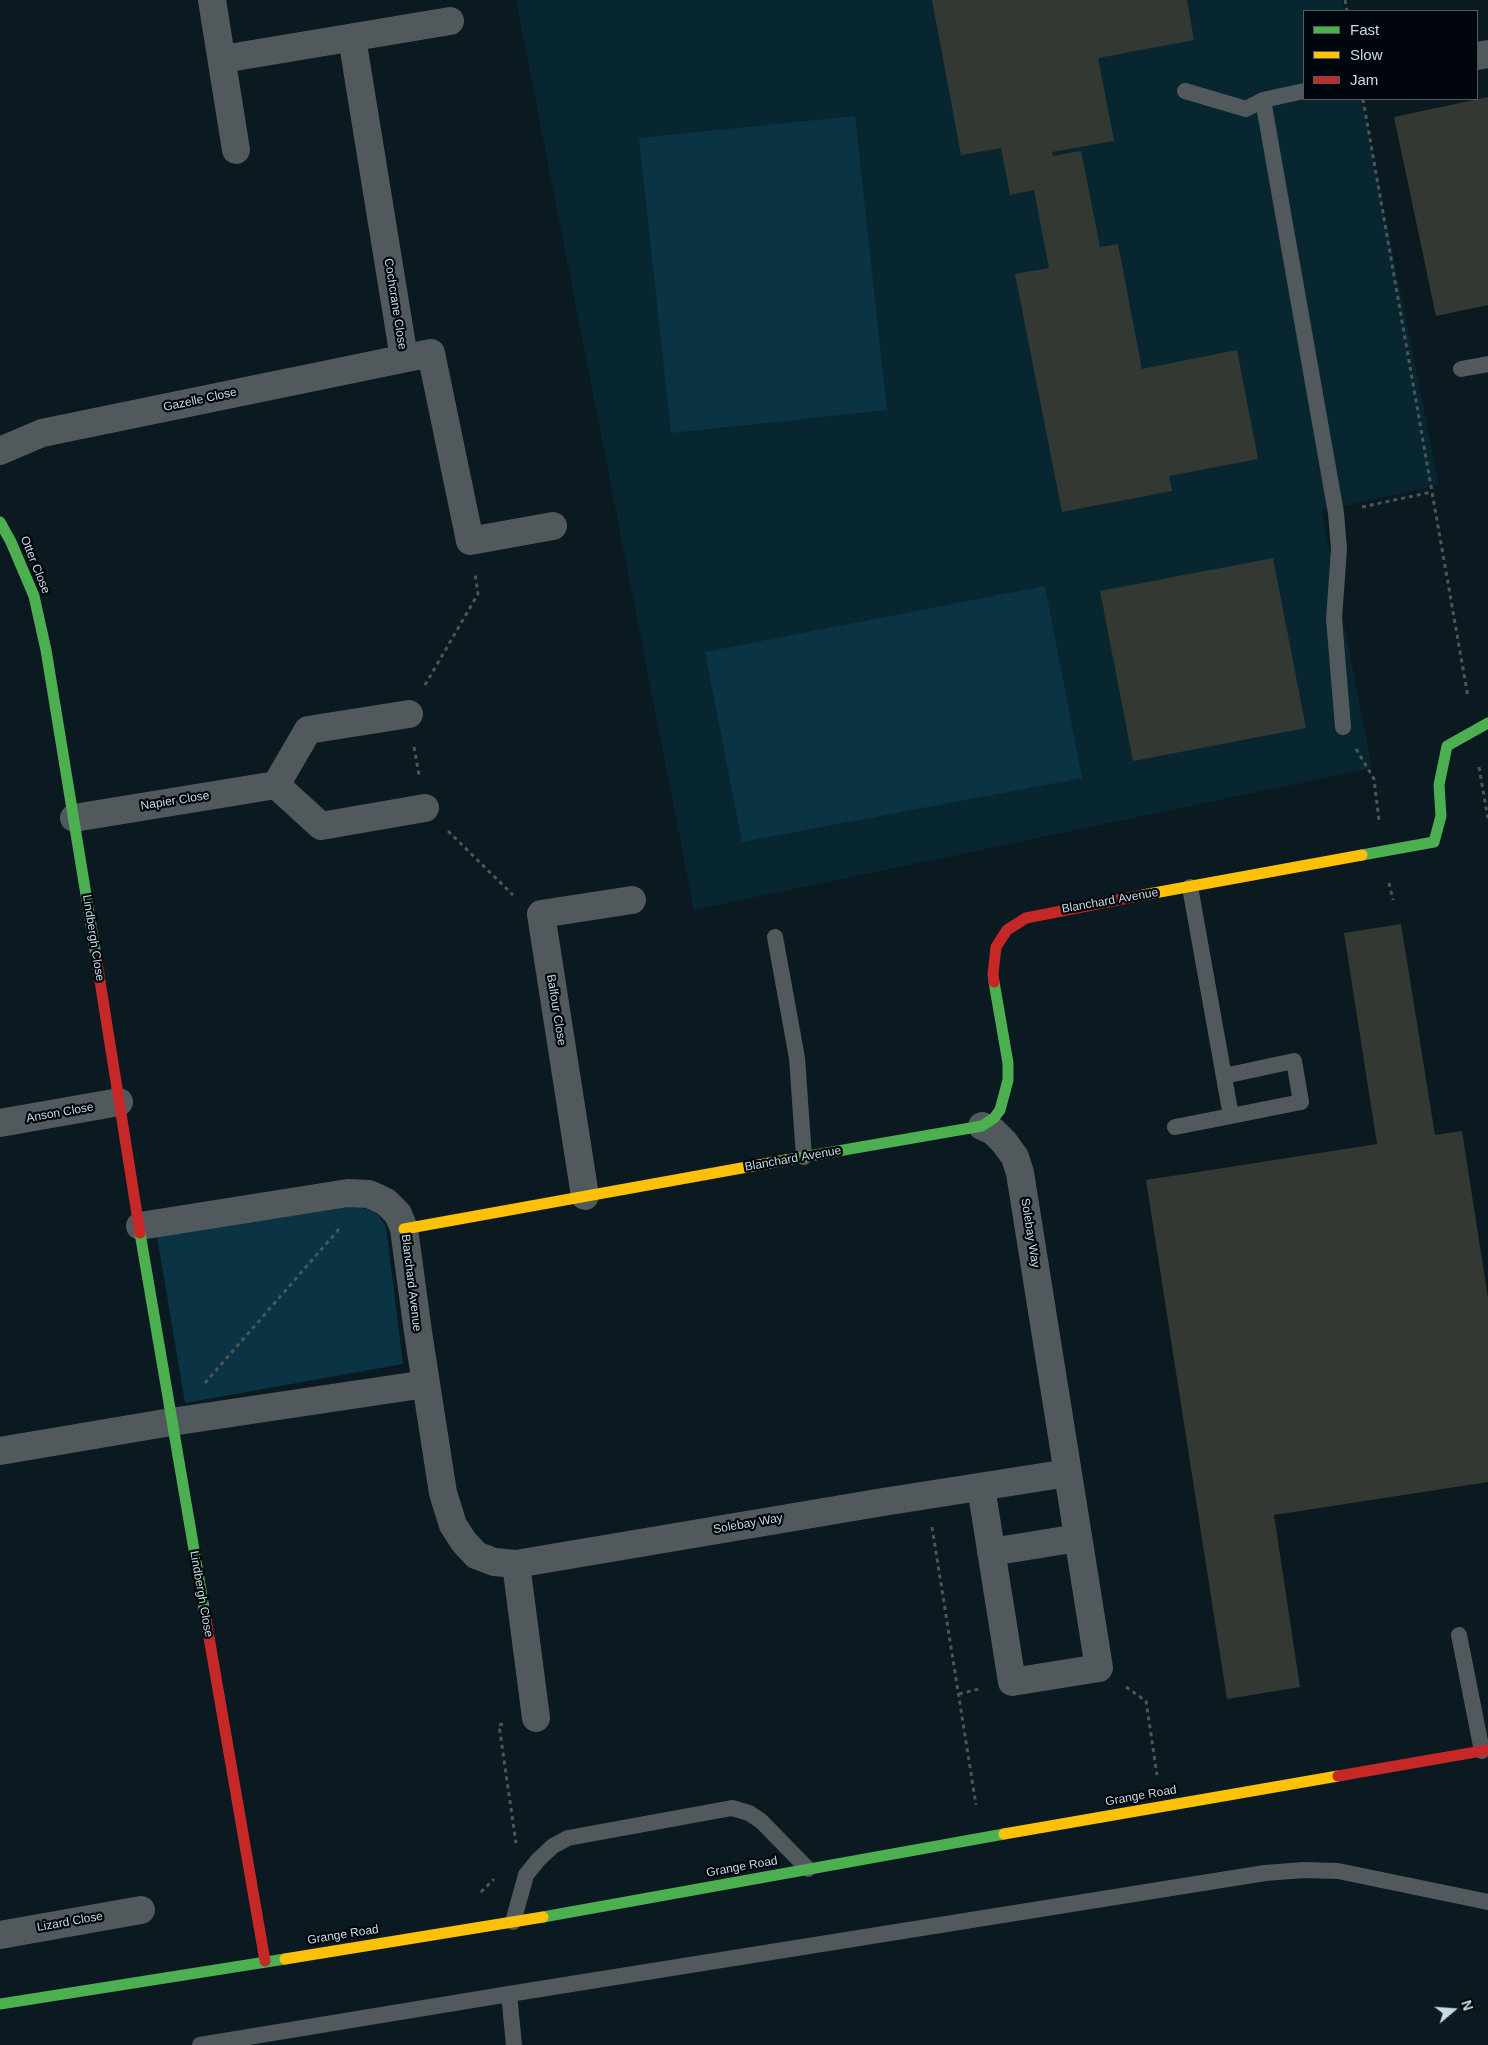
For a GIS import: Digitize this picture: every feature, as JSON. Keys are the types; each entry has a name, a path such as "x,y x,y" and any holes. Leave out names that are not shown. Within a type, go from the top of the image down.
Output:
{"street":[{"path":"212,0 223,59 236,150"},
{"path":"223,59 450,21"},
{"name":"Cochcrane Close","path":"352,38 404,358 431,353 470,541"},
{"name":"Gazelle Close","path":"0,451 42,433 404,358"},
{"name":"Otter Close","path":"0,522 11,542 34,596 46,650"},
{"path":"470,541 553,526"},
{"name":"Lindbergh Close","path":"46,650 171,1422 266,1961"},
{"path":"409,714 308,730 276,785 321,826 425,808"},
{"name":"Blanchard Avenue","path":"426,1384 404,1229 982,1126 994,1118 1000,1110 1008,1080 1008,1063 993,974 996,947 1007,930 1026,918 1045,913 1434,842 1441,816 1439,785 1447,746 1488,723"},
{"name":"Napier Close","path":"74,818 276,785"},
{"path":"541,914 632,900"},
{"name":"Balfour Close","path":"541,914 585,1196"},
{"name":"Anson Close","path":"0,1123 119,1102"},
{"name":"Solebay Way","path":"982,1126 993,1131 1004,1142 1015,1157 1020,1173 1099,1668"},
{"path":"140,1226 348,1193 369,1194 386,1202 398,1214 404,1229"},
{"path":"0,1451 171,1422 426,1384"},
{"name":"Solebay Way","path":"426,1384 443,1493 453,1526 476,1555 494,1562 516,1564 1068,1473"},
{"path":"981,1487 1012,1682 1099,1668"},
{"path":"991,1552 1078,1538"},
{"path":"516,1564 536,1718"},
{"name":"Grange Road","path":"0,2004 513,1922 1485,1750"},
{"name":"Lizard Close","path":"0,1935 141,1910"}],"lane":[{"path":"1185,91 1246,109 1263,100 1303,91"},
{"path":"1263,100 1336,513 1339,549 1334,619 1343,726"},
{"path":"1461,369 1488,364"},
{"path":"1190,887 1230,1116"},
{"path":"775,937 797,1058 804,1157"},
{"path":"1175,1127 1301,1102 1294,1061 1224,1076"},
{"path":"1459,1635 1485,1750"},
{"path":"513,1922 526,1875 553,1846 568,1838 732,1808 749,1813 761,1821 808,1870"},
{"path":"200,2045 1286,1871 1338,1871 1488,1902"},
{"path":"509,1994 514,2045"}],"path":[{"path":"1363,100 1488,819"},
{"path":"1336,513 1432,492"},
{"path":"470,541 478,594 409,714 425,808 512,895 541,914"},
{"path":"1343,726 1374,779 1383,852 1393,900"},
{"path":"171,1422 369,1194"},
{"path":"932,1524 981,1838"},
{"path":"1099,1668 1146,1701 1162,1806"},
{"path":"516,1847 499,1725 536,1718"},
{"path":"483,1927 474,1898 499,1875"}],"shaded area":[{"path":"516,0 1342,0 1344,10 1303,10 1303,100 1362,100 1439,485 1322,511 1372,768 694,910"},
{"path":"855,116 887,410 671,433 639,138"},
{"path":"1045,586 1082,778 742,842 705,652"},
{"path":"355,1206 367,1209 378,1215 386,1226 403,1364 185,1403 157,1236"}],"building":[{"path":"932,0 1187,0 1194,40 1098,58 1114,141 1052,152 1053,156 1081,151 1100,247 1118,244 1142,369 1237,350 1258,459 1169,476 1172,491 1062,512 1015,274 1049,268 1034,190 1010,195 1001,148 961,155"},
{"path":"1488,97 1488,305 1436,316 1394,117"},
{"path":"1273,558 1306,728 1133,761 1100,591"},
{"path":"1401,924 1435,1135 1462,1131 1488,1298 1488,1482 1274,1515 1300,1687 1227,1699 1146,1180 1377,1144 1344,933"}],"traffic: fast":[{"path":"0,522 11,542 34,596 46,650 96,956"},
{"path":"1362,855 1434,842 1441,816 1439,785 1447,746 1488,723"},
{"path":"786,1160 982,1126 994,1118 1000,1110 1008,1080 1008,1063 994,982"},
{"path":"140,1233 206,1620"},
{"path":"543,1917 1004,1834"},
{"path":"0,2004 285,1959"}],"traffic: slow":[{"path":"1143,895 1362,855"},
{"path":"404,1229 786,1160"},
{"path":"1004,1834 1338,1776"},
{"path":"285,1959 543,1917"}],"traffic: jam":[{"path":"994,982 996,947 1007,930 1026,918 1143,895"},
{"path":"96,956 140,1233"},
{"path":"206,1620 265,1961"},
{"path":"1338,1776 1488,1750"}]}
